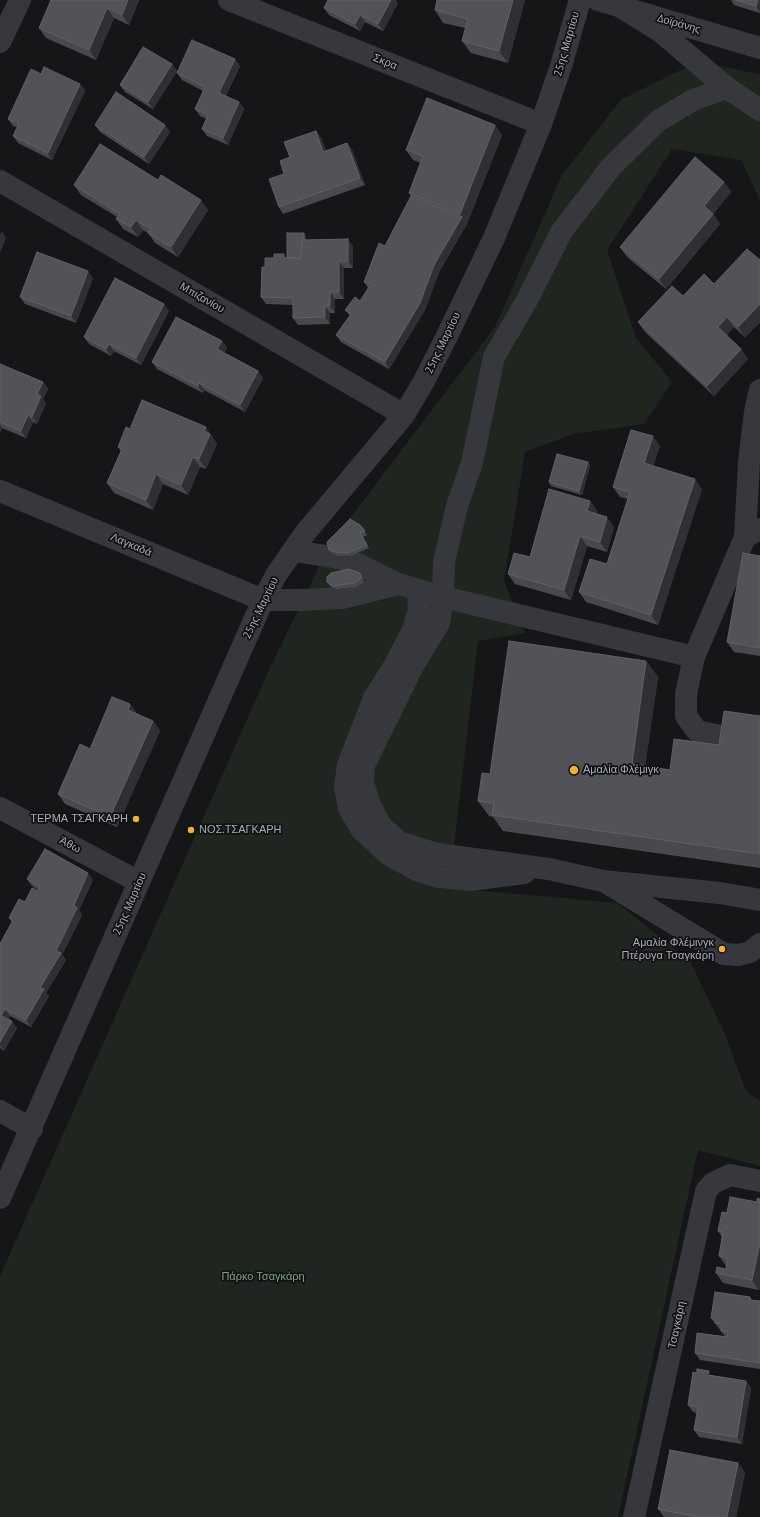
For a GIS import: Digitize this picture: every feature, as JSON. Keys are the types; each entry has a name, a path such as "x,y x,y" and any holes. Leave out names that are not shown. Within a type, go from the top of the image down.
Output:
{"street":[{"path":"0,42 20,0"},
{"name":"Σκρα","path":"229,0 541,124"},
{"name":"25ης Μαρτίου","path":"0,1198 32,1129 263,600 276,576 306,532 404,415 424,381 494,238 541,124 561,66 580,0"},
{"name":"Δοϊράνης","path":"598,0 760,48"},
{"path":"622,8 661,32 727,88 760,110"},
{"path":"727,88 693,100 658,121 611,168 562,231 527,300 494,357 472,463 457,506 444,562 443,597 439,623 414,664 364,765 363,783 369,802 380,825 399,842 437,854 549,869 603,880 720,893 760,900"},
{"name":"Μπιζανίου","path":"0,181 404,415"},
{"path":"726,737 697,731 686,716 686,694 694,657 753,533 749,462 755,412 760,390"},
{"name":"Λαγκαδά","path":"0,491 263,600"},
{"path":"294,551 333,557 358,564 408,587 443,597 694,657"},
{"path":"263,600 342,598 408,587"},
{"path":"408,587 419,612 412,632 393,668 374,698 357,737 348,765 345,787 349,808 361,829 388,854 417,870 439,877 470,880 512,876 549,869"},
{"name":"Άθω","path":"0,808 139,882"},
{"path":"603,880 724,954 739,955 750,952 760,944"},
{"path":"0,1112 32,1129"},
{"name":"Τσαγκάρη","path":"634,1517 706,1192 713,1183 730,1175 760,1181"}],"green space":[{"name":"Πάρκο Τσαγκάρη","path":"697,62 760,74 760,200 741,160 672,149 607,250 636,338 672,382 644,424 573,434 525,452 504,581 525,633 478,641 449,888 617,903 690,961 724,1032 746,1091 760,1101 760,1166 698,1150 618,1517 0,1517 0,1276 269,670 329,546 495,327 562,175 621,100"}],"building":[{"path":"51,0 128,0 122,15 107,8 89,50 39,28"},
{"path":"328,0 391,0 378,24 360,15 355,24 324,8"},
{"path":"437,0 513,0 499,51 462,41 468,19 435,10"},
{"path":"736,0 758,0 756,6"},
{"path":"192,40 235,59 219,93 239,102 223,138 202,129 208,115 195,109 205,87 177,73"},
{"path":"143,47 172,64 148,102 120,85"},
{"path":"44,67 80,84 48,153 13,136 19,123 8,119 31,69 41,74"},
{"path":"116,92 165,125 144,157 95,125"},
{"path":"427,98 495,125 460,214 409,193 423,156 406,150"},
{"path":"316,131 323,152 347,143 360,178 279,207 269,179 284,174 280,161 290,157 284,142"},
{"path":"100,144 158,180 161,175 201,200 171,247 148,233 151,229 136,220 131,227 116,219 120,214 74,185"},
{"path":"695,157 724,182 704,206 713,214 659,279 620,247"},
{"path":"411,196 462,217 434,265 420,303 385,362 336,335 351,314 345,310 355,297 360,301 371,284 364,282 379,243 385,246"},
{"path":"287,233 304,233 301,258 287,258"},
{"path":"348,239 348,261 339,261 339,292 330,292 330,306 325,306 325,317 293,318 293,298 261,297 262,267 265,267 265,258 274,258 274,254 284,254 284,258 301,258 302,240"},
{"path":"747,249 760,260 760,304 738,327 727,317 718,327 741,349 707,386 638,322 672,286 683,296 704,274 714,284"},
{"path":"37,252 88,271 71,316 20,297"},
{"path":"115,278 164,304 136,358 109,344 106,349 84,337"},
{"path":"176,317 222,341 217,349 258,371 240,405 199,383 198,386 152,362"},
{"path":"0,364 43,382 37,394 41,396 32,417 28,415 21,431 0,422"},
{"path":"142,400 206,427 204,431 210,434 199,459 193,457 181,485 156,474 146,500 107,483 122,449 118,447 126,427 130,429"},
{"path":"631,430 653,436 644,463 695,479 651,615 579,592 590,559 607,564 630,492 613,487"},
{"path":"557,454 588,462 579,491 549,482"},
{"path":"549,489 590,501 587,511 607,517 600,542 580,536 564,590 508,574 514,553 530,557"},
{"path":"350,519 360,525 365,531 360,533 367,545 348,553 329,550 327,542"},
{"path":"743,553 760,556 760,648 727,642"},
{"path":"349,569 360,573 362,578 354,583 333,586 327,582 327,577 331,573"},
{"name":"Αμαλία Φλέμιγκ","path":"509,641 646,661 632,764 670,770 674,739 719,745 724,711 760,716 760,854 492,815 494,803 478,801 482,773 490,774"},
{"path":"112,697 130,704 128,710 153,721 110,817 58,794 80,744 90,749"},
{"path":"45,849 88,873 74,905 77,908 56,951 61,953 40,988 44,989 26,1020 5,1009 1,1016 12,1021 0,1042 0,944 13,920 9,918 19,899 25,902 32,888 38,891 40,887 27,879"},
{"path":"730,1197 757,1202 757,1198 760,1199 760,1243 752,1280 716,1273 717,1267 726,1269 728,1258 719,1256 723,1232 718,1231 722,1212 727,1213"},
{"path":"715,1292 750,1297 750,1300 760,1301 760,1363 695,1353 697,1333 727,1337 728,1332 721,1331 722,1324 715,1323 715,1319 711,1318"},
{"path":"697,1369 709,1371 708,1375 746,1381 737,1437 694,1430 698,1407 688,1405 693,1372 697,1373"},
{"path":"670,1450 738,1463 727,1517 699,1517 658,1509"}],"place":[{"name":"Αμαλία Φλέμιγκ","path":"574,770"},
{"name":"ΤΕΡΜΑ ΤΣΑΓΚΑΡΗ","path":"136,819"},
{"name":"ΝΟΣ.ΤΣΑΓΚΑΡΗ","path":"191,830"},
{"name":"Αμαλία Φλέμινγκ Πτέρυγα Τσαγκάρη","path":"722,949"}]}
